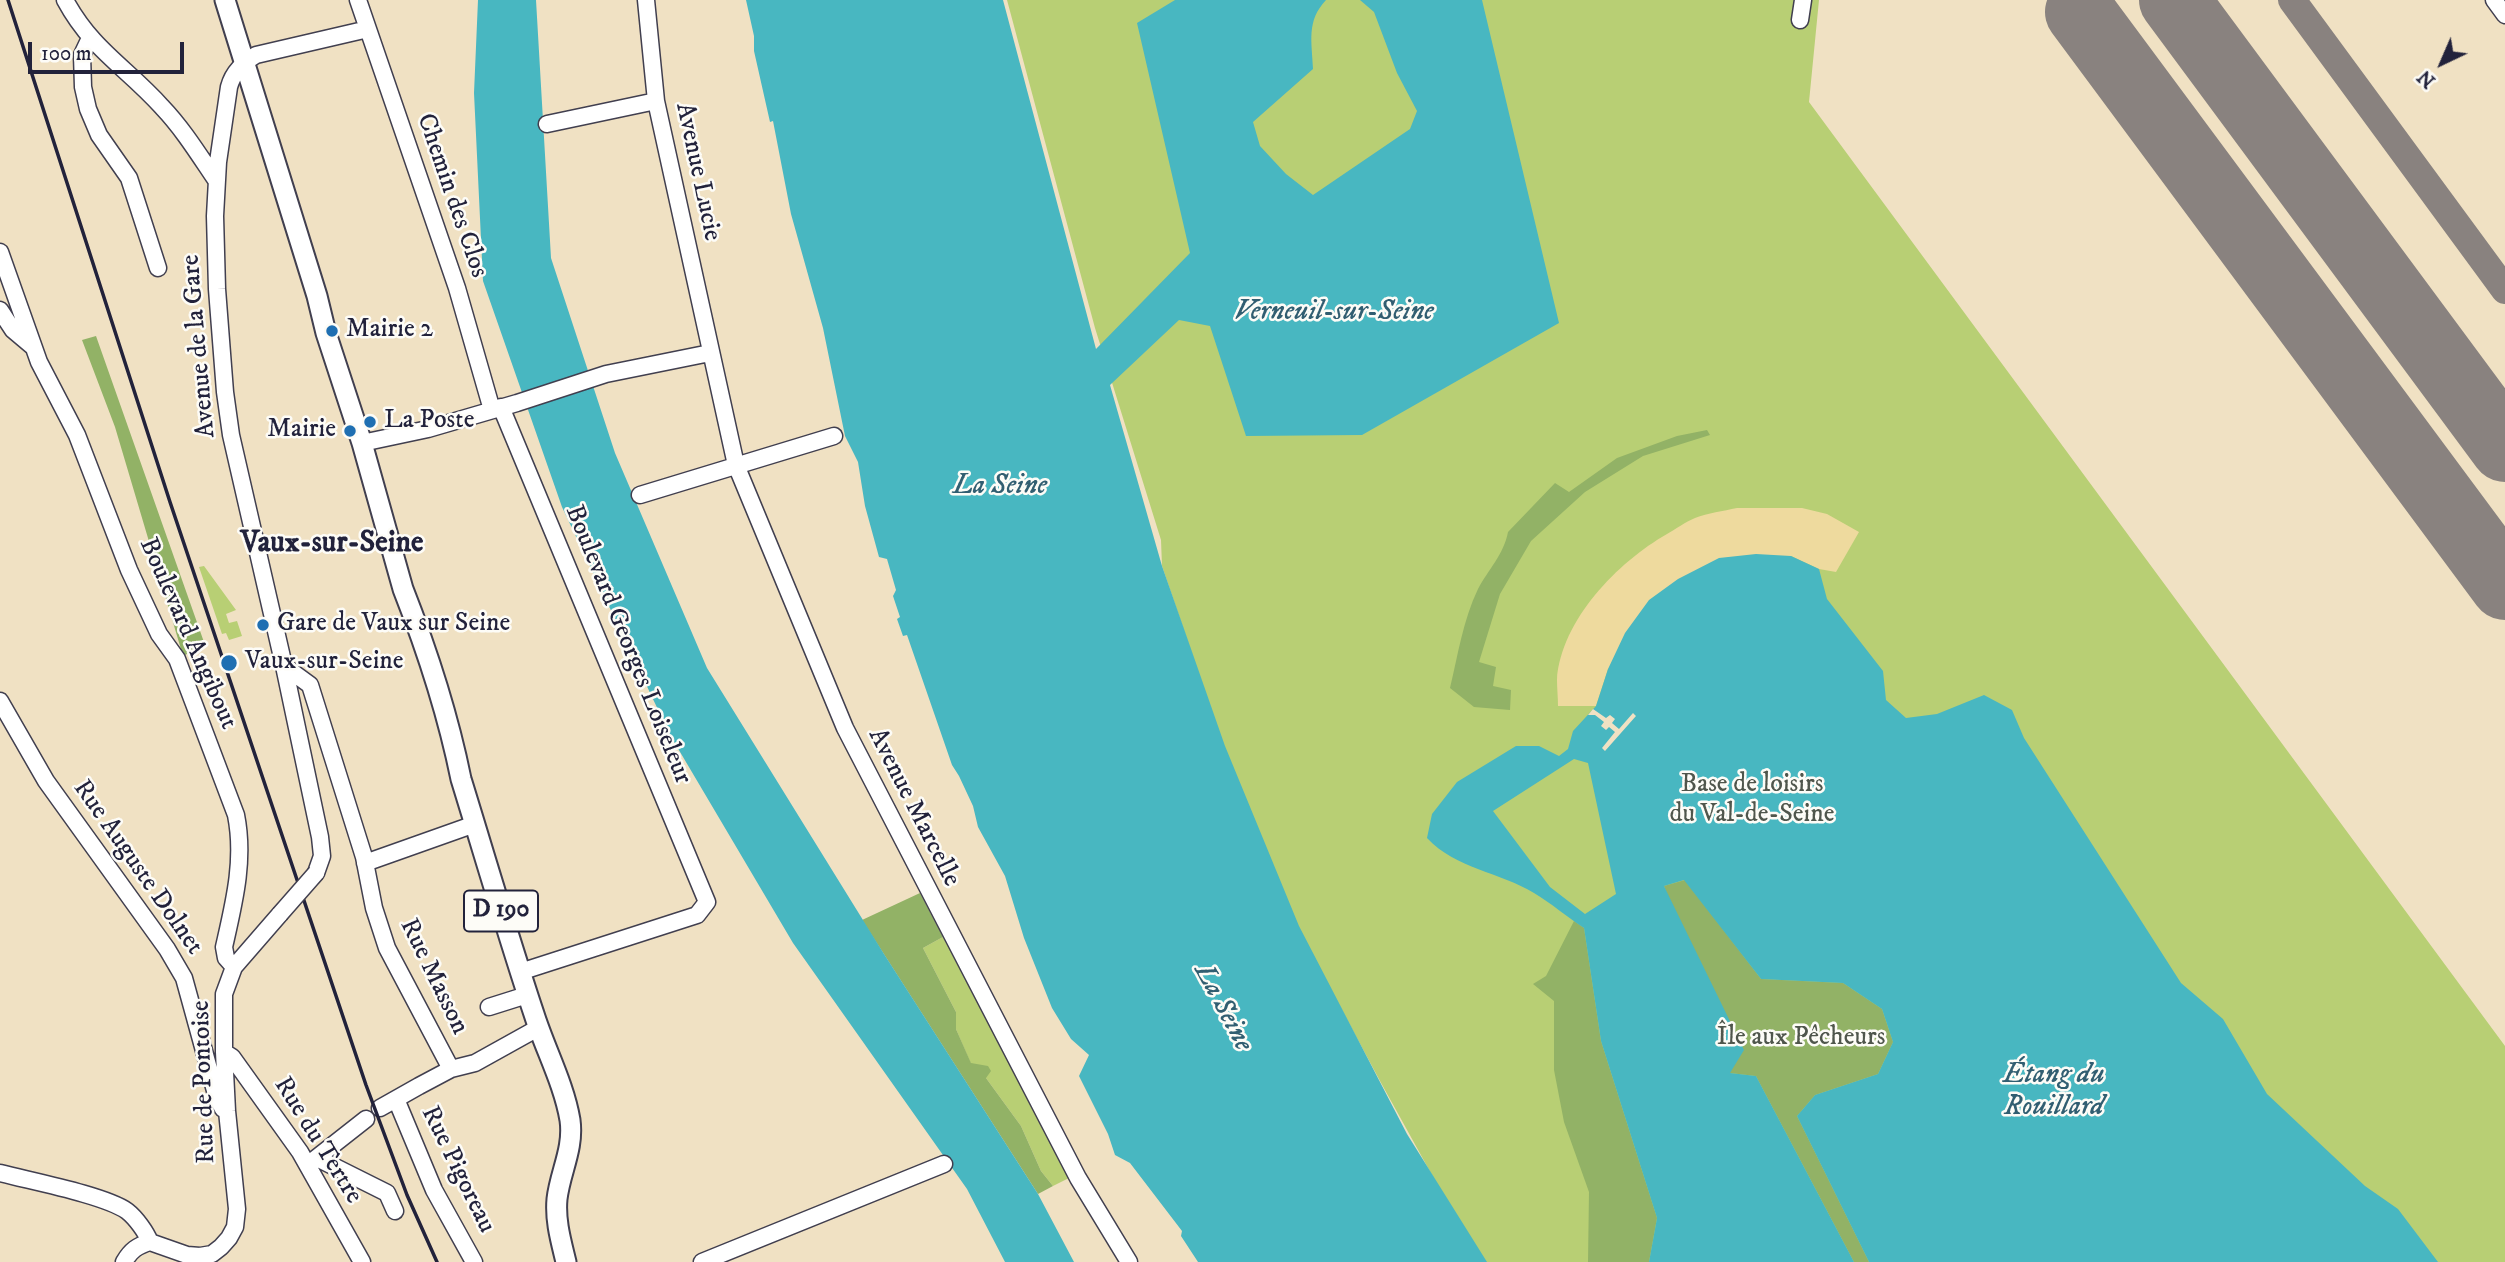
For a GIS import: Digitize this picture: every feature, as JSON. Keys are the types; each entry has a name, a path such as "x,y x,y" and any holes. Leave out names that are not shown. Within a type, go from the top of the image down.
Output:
{"main road":[{"name":"D 190","path":"225,0 362,443 403,589 456,752 461,779 527,995 570,1120 571,1146 557,1198 557,1225 566,1262"}],"street":[{"path":"65,0 90,38 161,105 191,142 216,180"},
{"name":"Chemin des Clos","path":"358,0 457,288 503,407"},
{"name":"Avenue Lucie","path":"646,0 656,101 710,352"},
{"path":"1800,20 1803,0"},
{"path":"2494,0 2505,15"},
{"path":"243,63 256,55 368,29"},
{"path":"90,38 82,55 83,87 88,109 99,135 129,178 158,268"},
{"name":"Avenue de la Gare","path":"243,63 229,87 216,180 217,289 231,435 284,666"},
{"path":"547,124 656,101"},
{"name":"Boulevard Angibout","path":"0,252 39,362 77,435 129,570 159,634 177,659 236,815 240,863 224,947 226,958 234,967"},
{"path":"0,310 13,330 34,347"},
{"path":"362,443 428,429 606,374 710,352"},
{"name":"Avenue Marcelle","path":"710,352 736,465 845,728 931,899 1072,1166 1129,1262"},
{"name":"Boulevard Georges Loiseleur","path":"503,407 708,902 697,915 520,972"},
{"path":"640,495 834,436"},
{"name":"Rue Masson","path":"284,666 310,685 365,863 374,908 387,948 451,1069"},
{"name":"Rue de Pontoise","path":"150,1242 187,1255 212,1254 229,1238 235,1227 237,1209 227,1111 224,994 234,967 316,873 321,860 322,850 284,666"},
{"name":"Rue Auguste Dolnet","path":"0,701 46,781 167,949 184,978 217,1098 222,1108 227,1111"},
{"path":"365,863 475,824"},
{"path":"489,1007 527,995"},
{"path":"380,1108 451,1069 475,1063 538,1028"},
{"name":"Rue du Tertre","path":"224,1052 232,1057 312,1162 362,1262"},
{"name":"Rue Pigoreau","path":"396,1099 435,1190 474,1262"},
{"path":"366,1119 312,1162 387,1193 395,1211"},
{"path":"702,1262 944,1164"},
{"path":"0,1174 102,1200 127,1211 147,1234 150,1242 138,1246 129,1253 124,1262"}],"green space":[{"name":"Base de loisirs du Val-de-Seine","path":"1007,0 1819,0 1809,102 2505,1046 2505,1262 1480,1262 1264,865 1162,566 1161,540 1095,328"},
{"path":"96,336 205,645 183,656 115,427 82,340"},
{"path":"1707,430 1710,435 1643,456 1585,492 1531,541 1500,594 1479,662 1496,667 1493,686 1511,690 1510,710 1474,707 1450,688 1465,625 1478,589 1499,555 1508,532 1555,483 1569,492 1617,458 1677,436"},
{"path":"204,566 236,610 226,614 229,623 237,621 242,636 229,640 226,633 222,634 199,567"},
{"name":"Île aux Pêcheurs","path":"1685,880 1761,979 1843,983 1882,1009 1893,1042 1878,1074 1815,1095 1797,1116 1869,1262 1854,1262 1756,1076 1730,1073 1664,886"},
{"path":"920,893 943,937 923,948 956,1012 956,1029 971,1063 988,1066 991,1071 986,1078 1021,1126 1041,1171 1053,1186 1038,1194 862,920"},
{"path":"1574,921 1584,928 1601,1041 1657,1218 1649,1262 1588,1262 1589,1192 1564,1122 1554,1070 1554,1001 1533,984 1546,976"},
{"path":"943,937 1069,1178 1053,1186 1041,1171 1021,1126 986,1078 971,1064 956,1029 956,1012 923,948"}],"sand":[{"path":"1737,508 1802,508 1827,514 1859,532 1836,572 1819,569 1791,556 1608,669 1596,706 1558,706 1557,680 1561,658 1569,636 1595,595 1648,546 1700,516"}],"water":[{"path":"478,0 536,0 551,258 615,453 707,668 884,954 1038,1194 1074,1262 1005,1262 967,1189 793,943 670,735 562,507 483,281 474,93"},
{"name":"La Seine","path":"746,0 1003,0 1096,349 1190,253 1137,23 1175,0 1326,0 1313,24 1313,69 1253,122 1260,146 1286,174 1313,195 1410,129 1417,111 1397,73 1374,12 1360,0 1482,0 1559,323 1362,435 1246,436 1210,326 1179,320 1110,385 1162,566 1225,746 1299,926 1407,1134 1487,1262 1198,1262 1181,1236 1182,1231 1130,1163 1115,1155 1108,1134 1079,1076 1089,1055 1071,1039 1052,1008 1024,938 1005,876 978,827 973,806 952,765 907,635 903,636 897,619 900,617 893,596 896,590 887,559 879,557 865,506 858,462 845,436 823,328 791,214 773,121 770,122"},
{"name":"Étang du Rouillard","path":"1756,554 1791,556 1819,569 1827,599 1883,671 1886,700 1906,718 1937,714 1984,695 2012,710 2024,738 2181,983 2223,1019 2267,1094 2365,1186 2398,1209 2438,1262 1869,1262 1797,1116 1815,1095 1878,1074 1893,1042 1882,1009 1843,983 1761,979 1684,880 1664,886 1744,1050 1730,1073 1756,1076 1854,1262 1649,1262 1657,1218 1601,1041 1584,928 1534,893 1451,857 1427,838 1432,814 1457,782 1516,746 1539,746 1559,756 1568,749 1573,731 1596,706 1608,669 1625,633 1649,600 1678,579 1719,558","holes":["1574,759 1588,763 1616,894 1585,914 1550,887 1493,811"]}],"pier":[{"path":"1593,709 1606,718 1610,715 1615,719 1612,723 1619,729 1633,713 1636,716 1605,751 1602,748 1615,732 1609,727 1606,730 1601,726 1604,722 1595,715 1588,715"}],"taxiway":[{"path":"2292,0 2505,290"}],"runway":[{"path":"2174,0 2505,447"},
{"path":"2080,12 2505,585"}],"railway":[{"path":"8,0 170,502 366,1085 407,1195 437,1262"}],"place":[{"name":"Mairie 2","path":"332,331"},
{"name":"La Poste","path":"370,422"},
{"name":"Mairie","path":"350,431"},
{"name":"Gare de Vaux sur Seine","path":"263,625"},
{"name":"Vaux-sur-Seine","path":"229,663"}],"district":[{"name":"Vaux-sur-Seine","path":"332,545"}],"water label":[{"name":"Verneuil-sur-Seine","path":"1334,313"}]}
